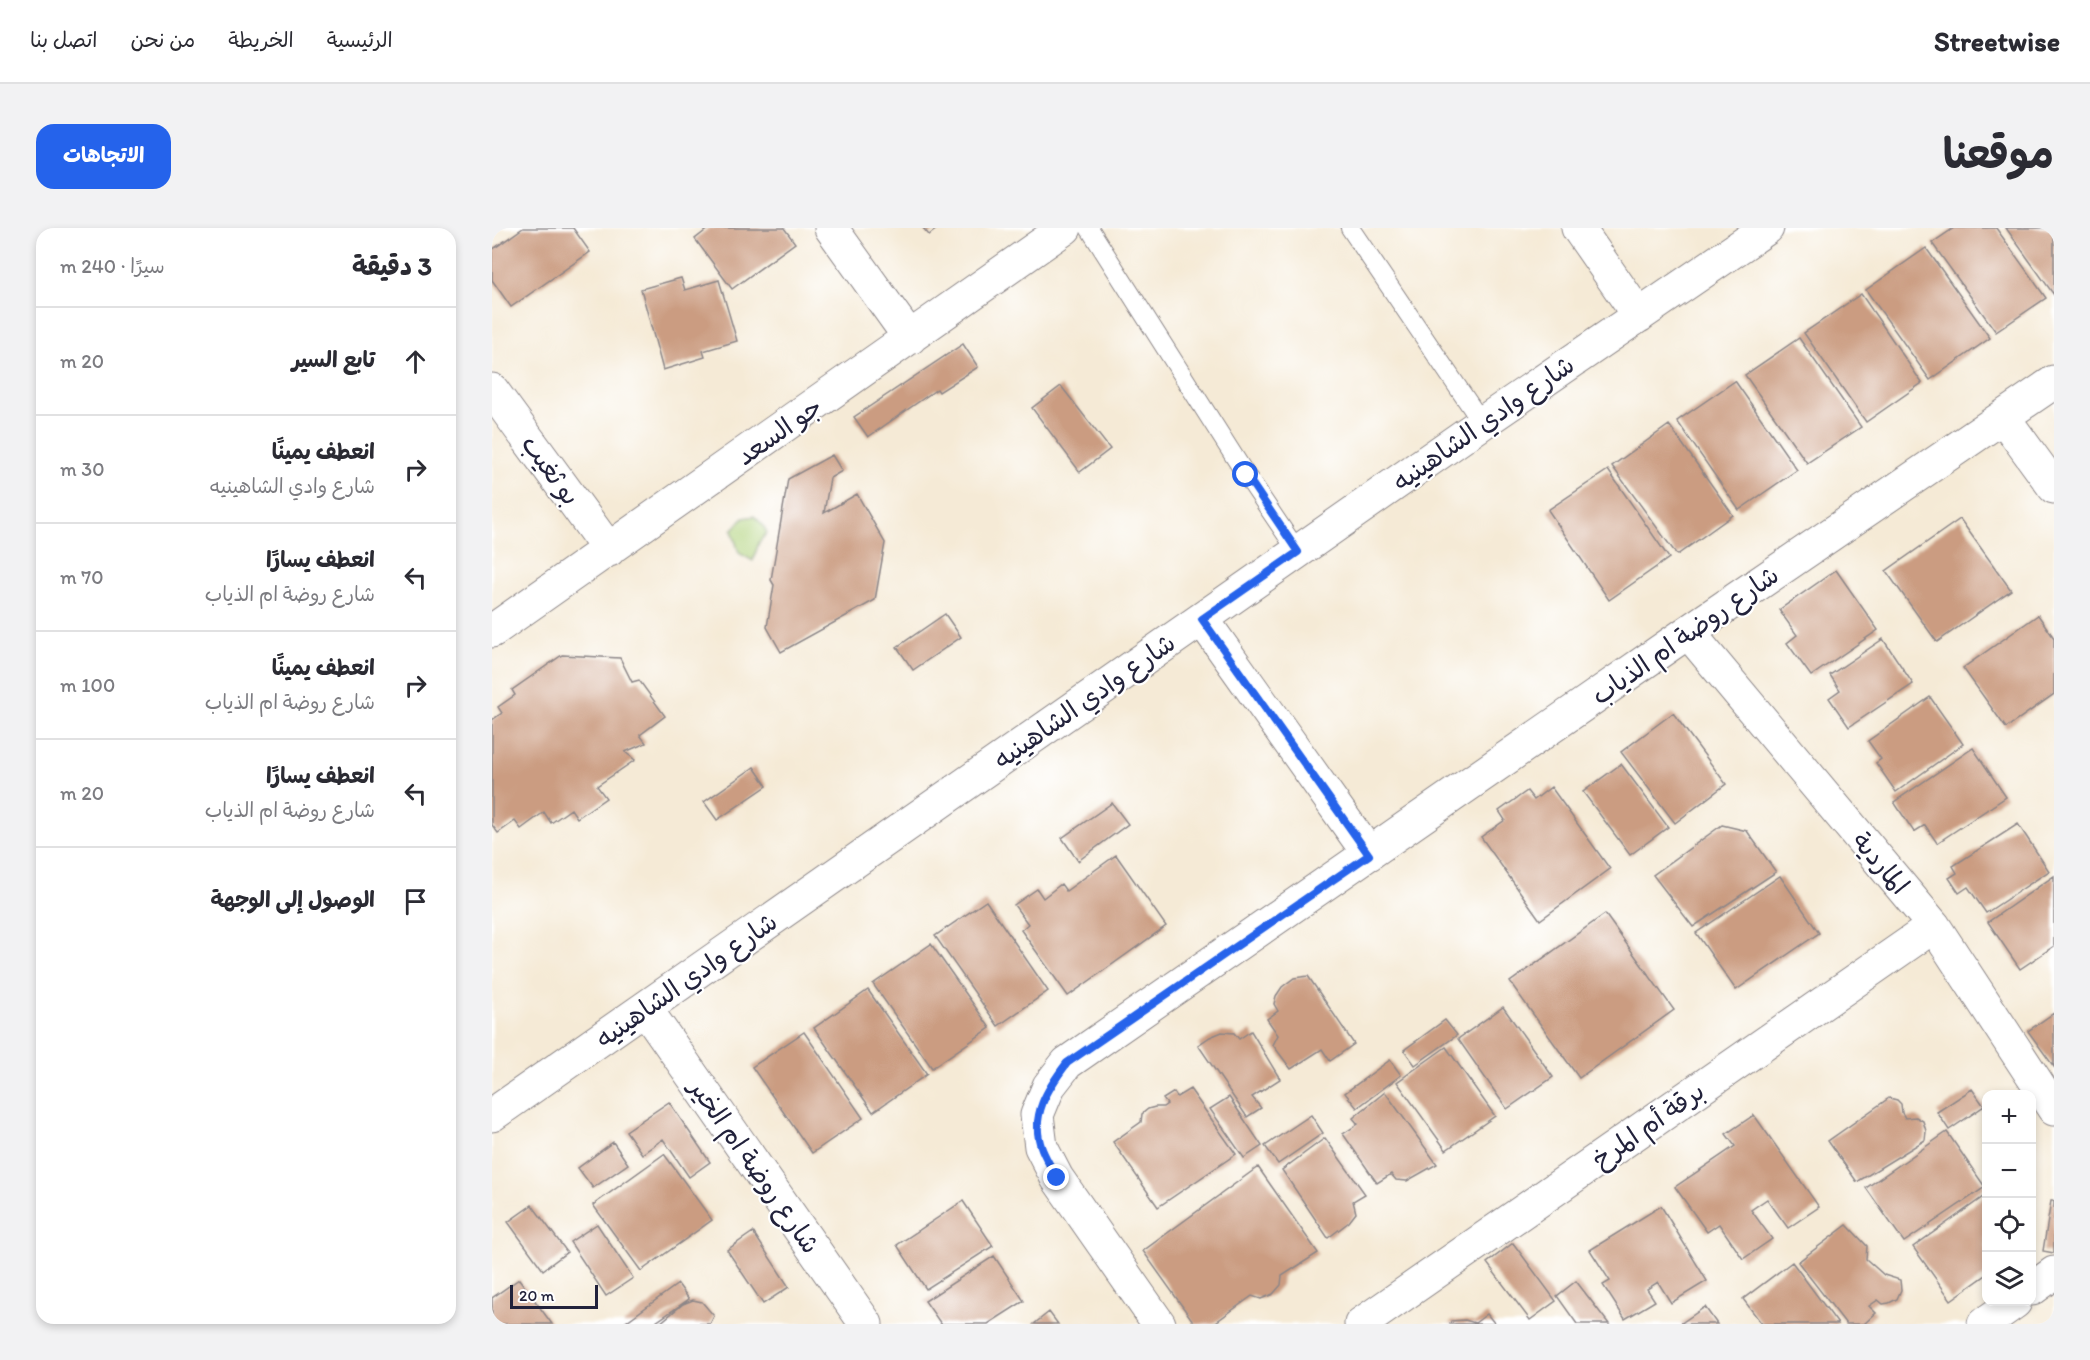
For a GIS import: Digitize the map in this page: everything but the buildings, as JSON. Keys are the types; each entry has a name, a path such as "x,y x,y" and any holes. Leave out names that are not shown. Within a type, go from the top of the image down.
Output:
{"street":[{"path":"831,228 910,338"},
{"name":"جو السعد","path":"492,631 1065,228"},
{"path":"1578,228 1639,316"},
{"name":"شارع وادي الشاهينيه","path":"492,1115 1482,423 1767,228"},
{"name":"شارع روضة ام الذياب","path":"1158,1324 1057,1178 1041,1147 1037,1115 1049,1086 1067,1063 1688,632 2054,382"},
{"name":"بو ثغيب","path":"492,390 609,550"},
{"path":"2004,417 2054,487"},
{"path":"1202,619 1369,855"},
{"name":"الماردية","path":"1688,632 1934,926 2054,1109"},
{"name":"برقة أم المرخ","path":"1361,1324 1934,926"},
{"name":"شارع روضة ام الخير","path":"645,1008 866,1324"},
{"path":"2036,1286 2054,1273"},
{"path":"1984,1324 2009,1306"}],"lane":[{"path":"1089,228 1246,475 1298,552"},
{"path":"1350,228 1482,423"}],"green space":[{"path":"754,516 767,533 759,542 753,561 739,553 732,530 744,518"}],"route":[{"path":"1057,1178 1041,1147 1037,1115 1049,1086 1067,1063 1369,855 1202,619 1298,552 1246,475"}]}
